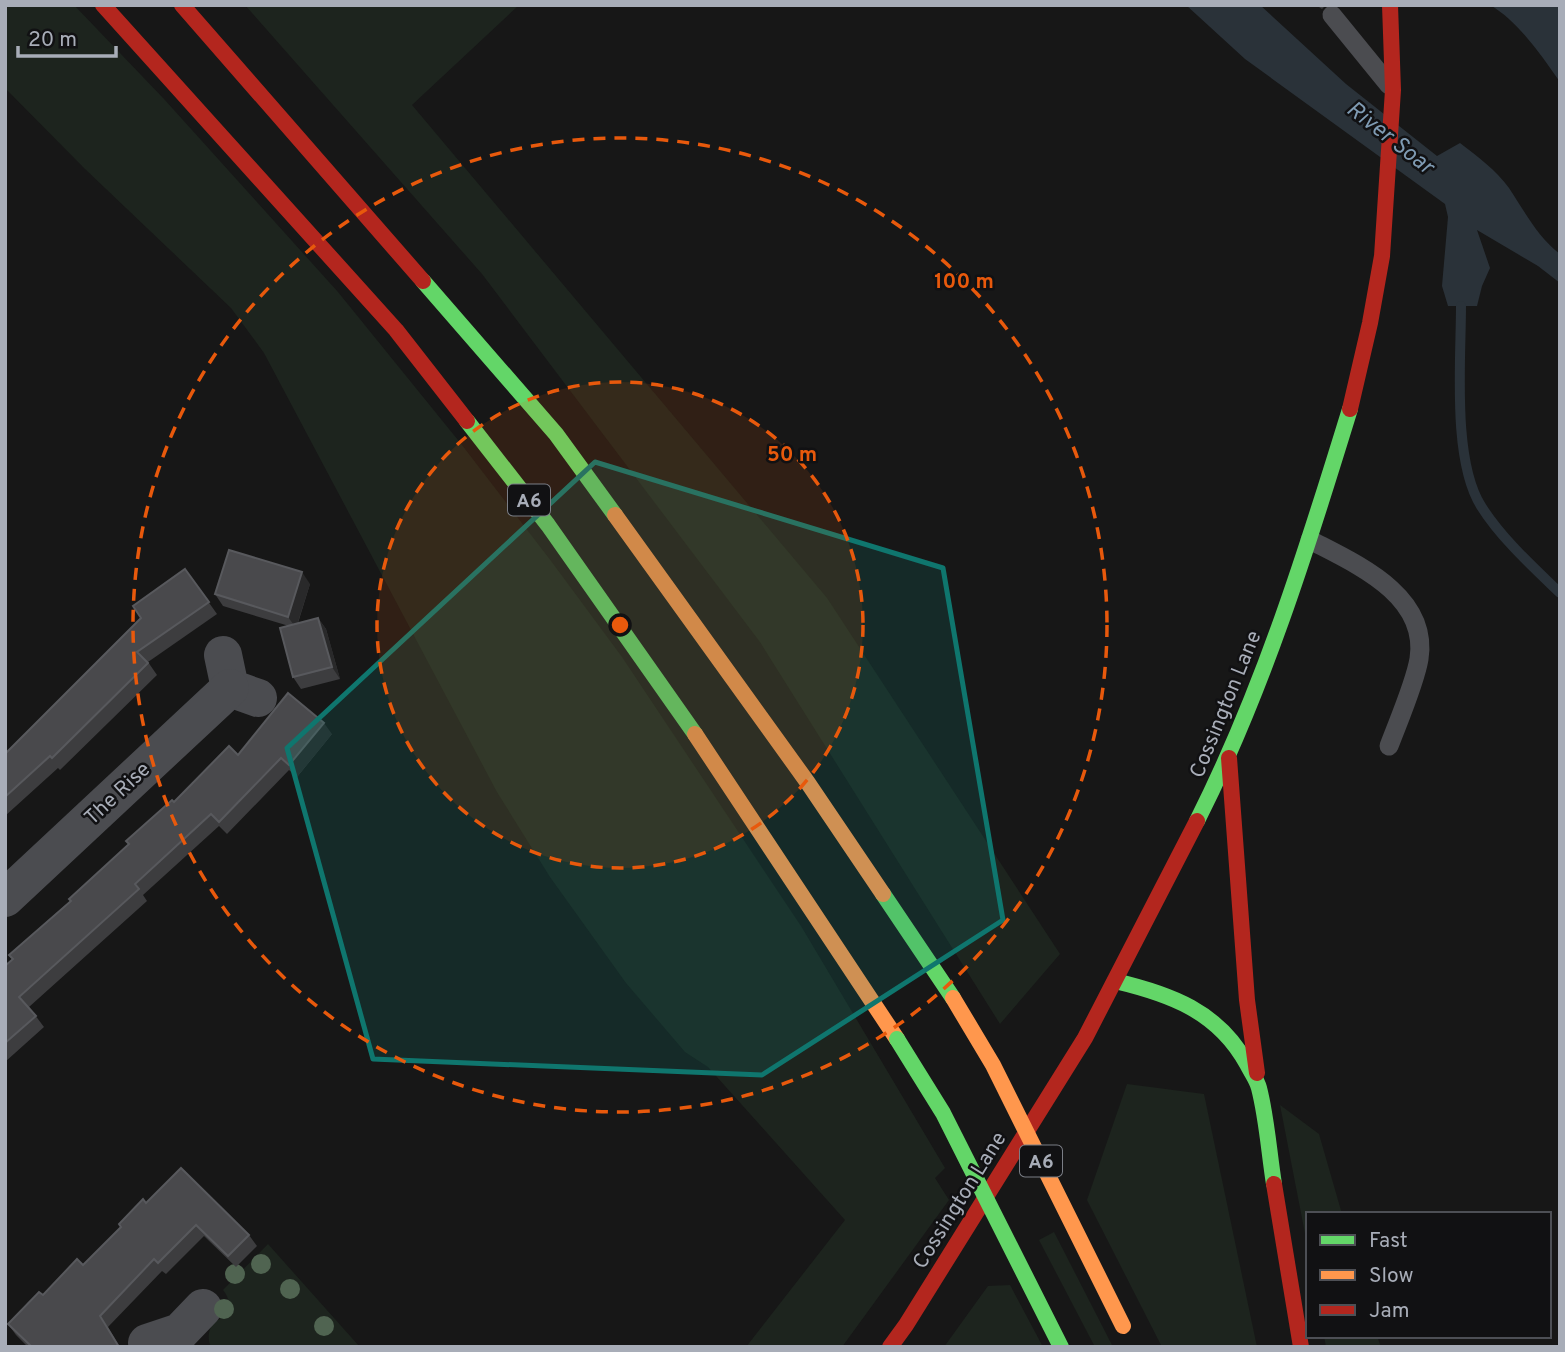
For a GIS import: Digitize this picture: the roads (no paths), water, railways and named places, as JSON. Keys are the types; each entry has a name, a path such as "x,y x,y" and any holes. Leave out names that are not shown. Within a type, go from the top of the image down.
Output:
{"main road":[{"name":"A6","path":"103,5 396,330 548,524 724,776 897,1039 943,1113 1061,1347"},
{"name":"A6","path":"182,5 556,434 808,783 953,998 993,1065 1126,1332"},
{"name":"Cossington Lane","path":"890,1347 1084,1038 1115,981 1229,758 1300,572 1350,409 1382,256 1393,90 1390,5"},
{"path":"1229,758 1247,1000 1276,1207 1301,1347"},
{"path":"1115,981 1157,991 1185,1003 1209,1020 1243,1057 1259,1086"}],"street":[{"name":"The Rise","path":"5,898 237,680"}],"lane":[{"path":"1332,15 1393,90"},
{"path":"1310,540 1369,570 1402,600 1418,626 1419,658 1389,746"}],"water":[{"name":"River Soar","path":"1186,5 1260,5 1346,84 1437,156 1460,143 1498,175 1538,232 1560,254 1560,283 1538,266 1477,230 1490,268 1477,306 1448,306 1442,286 1448,217 1445,204 1245,59"},
{"path":"1490,5 1560,5 1560,82 1520,30"}],"waterway":[{"path":"1461,306 1460,409 1466,463 1472,486 1481,506 1498,529 1560,593"}]}
